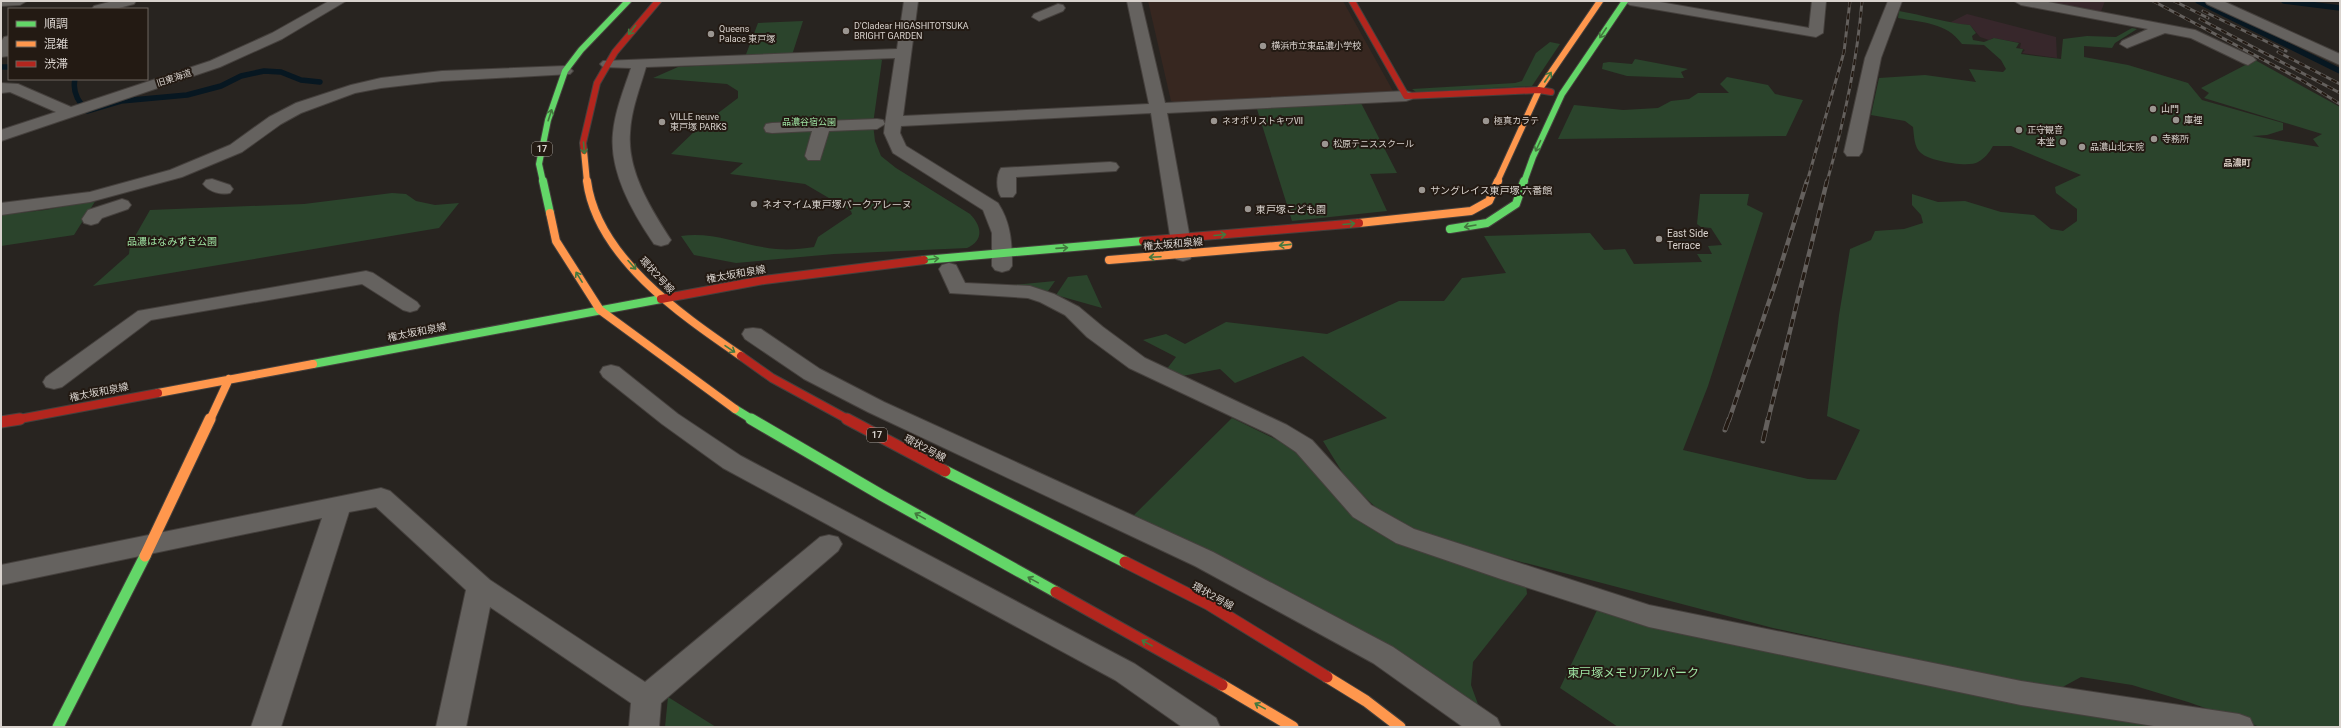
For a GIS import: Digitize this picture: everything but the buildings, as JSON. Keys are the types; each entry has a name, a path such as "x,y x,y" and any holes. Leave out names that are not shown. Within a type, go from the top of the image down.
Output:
{"street":[{"path":"1,2 20,1"},
{"path":"103,8 129,1"},
{"name":"旧東海道","path":"1,136 215,64 290,29 339,1"},
{"name":"17","path":"628,1 581,50 565,71 548,120 539,164 556,241 600,310 722,402 883,496 1274,714 1293,727"},
{"name":"環状2号線","path":"658,1 642,18 608,64 597,83 583,143 590,196 613,244 662,299 695,325 772,378 950,474 1208,604 1366,702 1400,727"},
{"path":"911,1 904,53 885,122 892,133 899,150 991,207 1002,233 1002,263"},
{"path":"1134,1 1158,109 1181,247"},
{"path":"1352,1 1406,96"},
{"path":"1539,90 1600,1"},
{"path":"1442,230 1487,223 1506,212 1516,204 1533,157 1562,94 1625,1"},
{"path":"1630,1 1816,33 1819,1"},
{"path":"1853,152 1873,58 1895,1"},
{"path":"2021,1 2161,29 2195,34 2209,39 2248,60"},
{"path":"2212,1 2340,60"},
{"path":"1039,17 1058,8"},
{"path":"2127,44 2161,29"},
{"path":"8,42 4,52 8,52"},
{"path":"608,64 904,53"},
{"path":"639,66 620,135 622,154 633,190 661,240"},
{"path":"1,208 38,206 86,198 146,184 185,171 234,150 295,110 324,98 363,87 408,79 565,71"},
{"path":"1,88 12,88 72,111"},
{"path":"225,164 255,147 281,128 307,117 317,109 340,100 388,88"},
{"path":"772,128 795,124 822,126 840,122 885,122 1539,90 1562,94"},
{"name":"権太坂和泉線","path":"1,422 764,280 838,270 1002,263 1181,247 1471,211 1489,201 1539,90"},
{"path":"814,156 822,126"},
{"path":"1007,193 1007,172 1110,167"},
{"path":"91,219 95,214 122,205"},
{"name":"権太坂和泉線","path":"1101,260 1181,247 1295,244"},
{"path":"945,269 957,289 1030,292 1047,298 1072,311 1095,332 1137,363 1279,430 1304,446 1362,511 1405,536 1517,574 1649,616 2021,693 2239,727"},
{"name":"権太坂和泉線","path":"838,270 945,269"},
{"path":"54,382 146,315 366,277 410,306"},
{"path":"753,334 812,374 876,406 1204,559 1376,651 1486,727"},
{"path":"611,372 652,407 697,440 732,462 1125,672 1205,727"},
{"path":"58,727 151,544 229,379"},
{"path":"1,575 381,497 480,587 646,698"},
{"path":"266,727 339,505"},
{"path":"644,727 646,698 828,544"},
{"path":"451,727 480,587"}],"shaded area":[{"name":"横浜市立東品濃小学校","path":"1148,1 1343,1 1393,91 1386,94 1183,104 1171,101"},
{"path":"2033,1 2105,1 2100,14"},
{"path":"1967,14 2056,37 2057,58 2022,53 2025,50 2020,48 2021,43 1993,38 1989,40 1980,37 1970,25 1949,23"}],"green space":[{"path":"1899,11 1952,23 1970,25 1976,33 1972,36 1973,40 1984,42 1994,38 2019,43 2016,48 2023,49 2021,54 2061,59 2063,39 2087,36 2116,37 2132,28 2137,29 2115,43 2112,48 2084,46 2084,57 2128,65 2188,83 2202,100 2283,123 2283,130 2267,135 2252,136 2319,147 2313,139 2322,134 2204,98 2209,93 2201,88 2255,60 2340,107 2340,727 2260,727 2188,702 2132,685 2081,677 2057,690 1773,628 1476,550 1389,520 1347,480 1323,441 1387,418 1303,356 1235,383 1220,369 1182,376 1166,370 1176,357 1143,340 1166,334 1185,344 1226,322 1327,334 1399,301 1444,301 1462,278 1506,273 1484,236 1590,233 1604,250 1625,249 1634,264 1702,262 1697,254 1712,254 1708,246 1722,245 1711,228 1701,227 1697,224 1700,194 1749,194 1747,205 1763,213 1708,386 1683,450 1808,479 1836,480 1860,430 1827,416 1839,315 1850,249 1871,240 1875,231 1904,229 1923,223 1921,215 1912,205 1912,194 1938,202 1965,201 2001,212 2034,215 2051,229 2063,231 2077,221 2077,209 2056,193 2055,187 2081,175 2011,146 1993,146 1985,157 1973,164 1949,163 1932,159 1919,151 1915,141 1913,127 1905,121 1871,115 1879,78 1925,75 1976,82 1969,69 2003,72 2006,69 2001,60 1984,45 1962,44 1949,31 1941,27 1898,18"},
{"path":"803,21 792,55 745,57 758,23"},
{"path":"1550,42 1560,44 1532,86 1416,92 1412,89 1515,83 1522,81 1536,53"},
{"name":"品濃谷宿公園","path":"874,56 882,60 873,124 875,141 881,156 896,168 970,214 979,227 979,237 977,241 967,248 834,254 736,263 694,255 681,236 693,235 717,237 776,249 809,248 814,247 818,237 852,214 851,211 805,184 730,174 743,163 671,154 697,129 738,98 738,91 727,84 653,78 678,67"},
{"path":"1635,59 1688,69 1681,72 1684,78 1681,78 1627,76 1602,69 1603,63 1609,62 1632,64"},
{"path":"1727,77 1768,85 1775,94 1803,100 1786,136 1558,139 1574,105 1623,110 1658,108 1671,101 1689,99 1698,93 1729,93 1720,84"},
{"name":"松原テニススクール","path":"1361,103 1397,173 1370,174 1387,211 1292,221 1257,109"},
{"name":"品濃はなみずき公園","path":"392,193 406,194 416,201 435,205 459,203 439,228 93,286 129,254 130,245 150,210 304,204"},
{"path":"96,200 74,235 1,246 1,215 45,210"},
{"path":"1087,275 1102,308 1056,295 1068,277"},
{"path":"1055,281 1046,294 971,289"},
{"path":"1232,418 1281,442 1300,454 1334,494 1526,585 1527,594 1473,662 1471,685 1483,718 1133,516"},
{"name":"東戸塚メモリアルパーク","path":"1598,608 2208,727 1618,727 1560,688"},
{"path":"668,697 716,727 665,727"}],"waterway":[{"path":"2198,1 2340,71"},
{"path":"2284,1 2340,8"},
{"path":"1,67 8,67"},
{"path":"75,80 74,88 76,96 87,111 121,101 187,95 221,86 241,76 264,71 281,72 301,80 320,82"}],"railway":[{"path":"1807,182 1844,52 1850,1"},
{"path":"1827,182 1849,92 1857,47 1862,1"},
{"path":"2153,1 2303,81 2340,104"},
{"path":"2174,1 2208,18"},
{"path":"2203,11 2286,51"},
{"path":"2200,19 2340,93"},
{"path":"2278,52 2340,84"},
{"path":"1729,420 1775,284 1807,181"},
{"path":"1768,420 1827,181"},
{"path":"1725,430 1729,419"},
{"path":"1763,441 1768,419"}],"traffic: fast":[{"path":"550,213 539,164 548,120 565,71 581,50 628,1"},
{"path":"1450,229 1487,223 1516,204 1533,157 1562,94 1625,1"},
{"path":"924,260 1143,241"},
{"path":"313,364 661,299"},
{"path":"735,409 883,496 1056,592"},
{"path":"945,471 1125,562"},
{"path":"58,727 145,556"}],"traffic: slow":[{"path":"1359,223 1471,211 1489,201 1539,90 1600,1"},
{"path":"584,151 590,197 601,223 616,246 633,268 673,307 741,356"},
{"path":"550,213 556,241 600,310 735,409"},
{"path":"1109,260 1288,245"},
{"path":"158,393 313,364"},
{"path":"145,556 229,379"},
{"path":"1327,677 1366,701 1400,727"},
{"path":"1222,685 1281,718 1293,727"}],"traffic: jam":[{"path":"584,151 583,143 597,83 615,52 658,1"},
{"path":"1352,1 1406,96 1539,90 1551,92"},
{"path":"1143,241 1359,223"},
{"path":"661,299 764,280 924,260"},
{"path":"741,356 772,378 945,471"},
{"path":"1,422 158,393"},
{"path":"1125,562 1208,604 1327,677"},
{"path":"1056,592 1222,685"}],"place":[{"name":"D'Cladear HIGASHITOTSUKA BRIGHT GARDEN","path":"846,31"},
{"name":"Queens Palace 東戸塚","path":"711,34"},
{"name":"横浜市立東品濃小学校","path":"1263,46"},
{"name":"山門","path":"2153,109"},
{"name":"庫裡","path":"2176,120"},
{"name":"ネオポリストキワⅦ","path":"1214,121"},
{"name":"極真カラテ","path":"1486,121"},
{"name":"VILLE neuve 東戸塚 PARKS","path":"662,122"},
{"name":"正守観音","path":"2019,130"},
{"name":"寺務所","path":"2154,139"},
{"name":"本堂","path":"2063,142"},
{"name":"松原テニススクール","path":"1325,144"},
{"name":"品濃山北天院","path":"2082,147"},
{"name":"サングレイス東戸塚 六番館","path":"1422,190"},
{"name":"ネオマイム東戸塚パークアレーヌ","path":"754,204"},
{"name":"東戸塚こども園","path":"1248,209"},
{"name":"East Side Terrace","path":"1659,239"}],"district":[{"name":"品濃町","path":"2237,163"}]}
